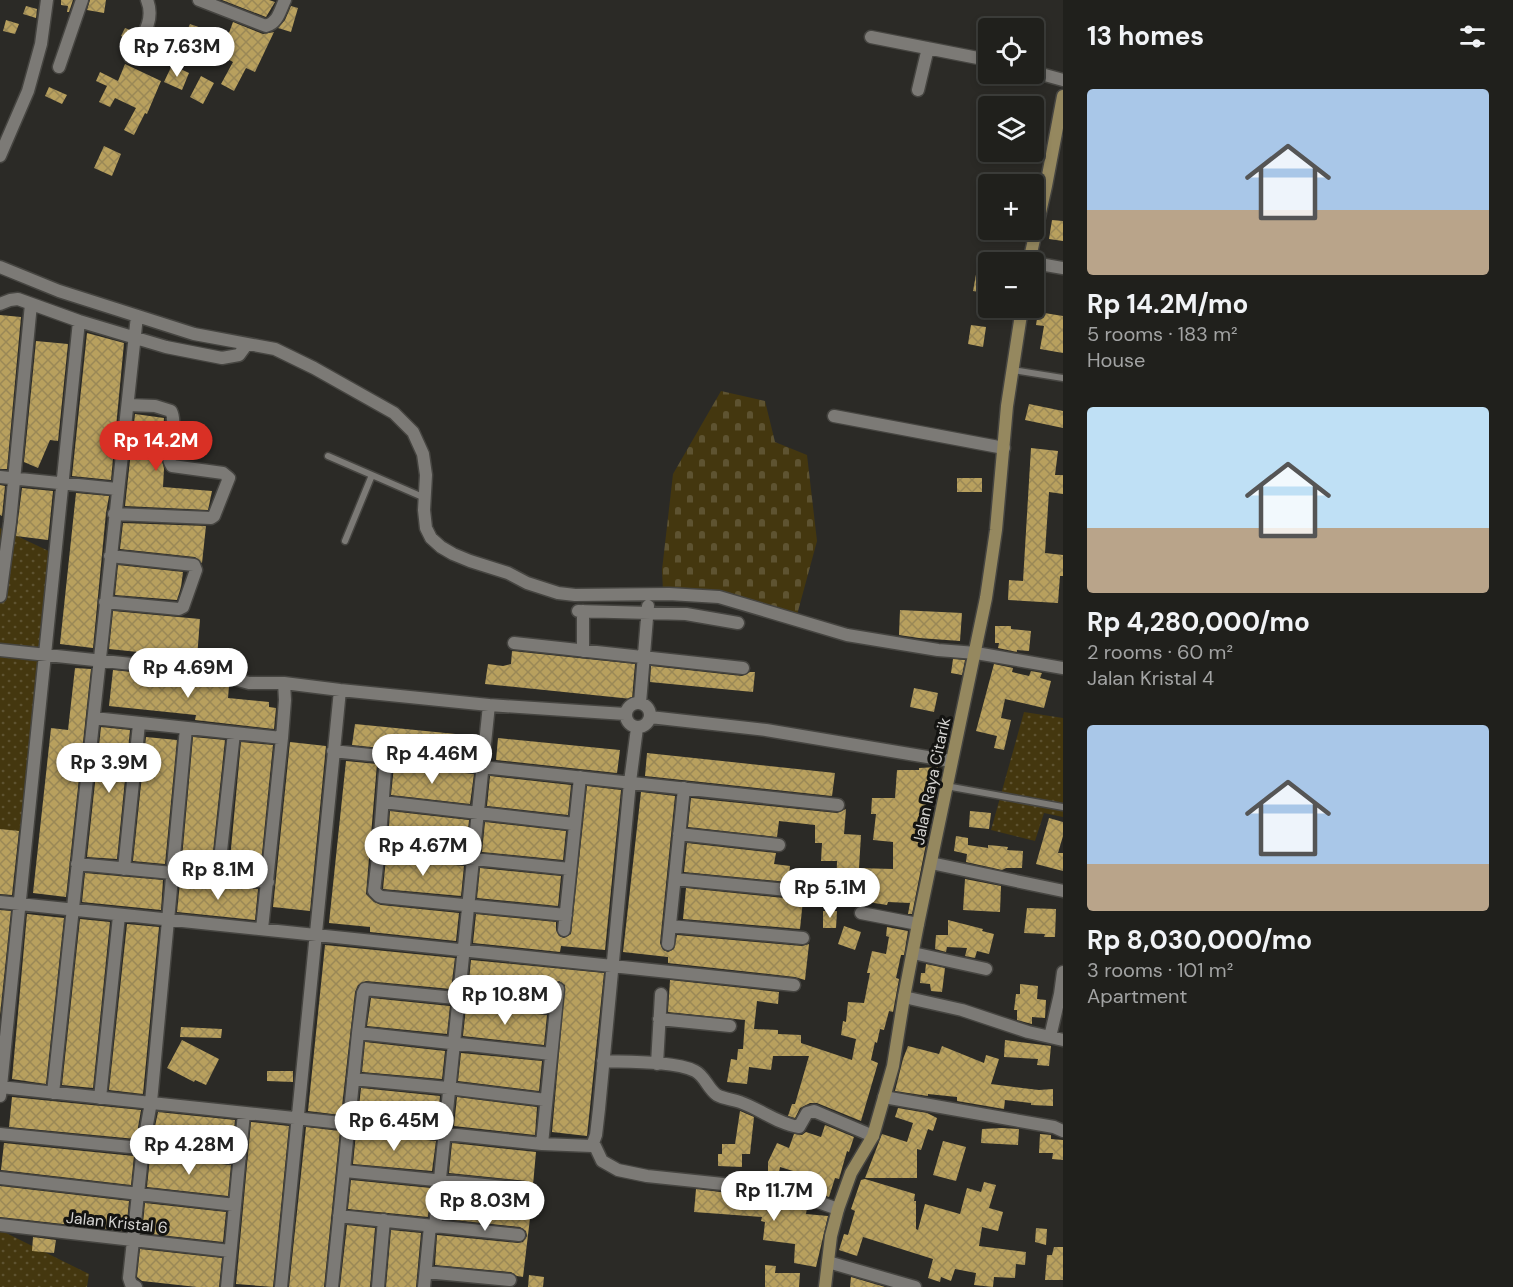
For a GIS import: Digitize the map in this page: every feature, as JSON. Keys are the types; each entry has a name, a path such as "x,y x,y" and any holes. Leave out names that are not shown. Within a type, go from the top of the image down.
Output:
{"street":[{"path":"0,156 28,91 41,44 47,0"},
{"path":"59,67 82,0"},
{"path":"130,57 150,23 147,0"},
{"path":"199,0 266,26 276,21 285,0"},
{"path":"870,37 978,58"},
{"path":"918,90 928,48"},
{"path":"1044,75 1063,80"},
{"path":"1033,252 1063,96"},
{"path":"1044,264 1063,268"},
{"path":"0,267 59,291 194,334 275,349 394,413 413,432 420,448 426,476 426,528 431,538 441,548 526,583 558,593 575,595 719,597 847,635 1063,668"},
{"path":"0,304 18,299 79,321 166,347 222,358 239,355 247,344"},
{"path":"0,596 31,304"},
{"path":"53,1093 137,316"},
{"name":"Jalan Raya Citarik","path":"825,1287 831,1236 838,1209 851,1173 873,1136 894,1066 918,924 987,598 1021,318"},
{"path":"79,321 0,1090 151,1102 542,1144 588,1147 594,1144"},
{"path":"114,514 211,518 214,516 229,478 223,473 172,466 169,458 174,418 171,411 155,406 128,405"},
{"path":"834,416 1004,448"},
{"path":"0,477 117,489"},
{"path":"105,602 181,608 196,570 194,565 110,556"},
{"path":"640,703 648,595"},
{"path":"583,651 581,611 699,615 738,622"},
{"path":"514,643 743,668"},
{"path":"0,650 188,670 216,674 249,683 284,683 489,705 625,714"},
{"path":"262,929 282,738 284,683"},
{"path":"281,1287 340,690"},
{"path":"640,703 648,708 650,717 643,727 637,728 628,723 625,714 630,706 640,703"},
{"path":"424,1287 440,1181 489,705"},
{"path":"650,717 766,730 951,761"},
{"path":"94,718 282,738"},
{"path":"124,869 139,724"},
{"path":"136,1287 131,1284 129,1278 135,1240 143,1147 151,1102 186,728"},
{"path":"637,728 594,1144 602,1161 618,1170 647,1176 761,1188 798,1195 838,1209"},
{"path":"218,878 234,733"},
{"path":"333,751 838,804"},
{"path":"386,757 374,891 379,896 566,915"},
{"path":"564,930 580,777"},
{"path":"668,944 684,788"},
{"path":"383,802 574,824"},
{"path":"679,834 779,845"},
{"path":"379,849 570,869"},
{"path":"931,863 1063,891"},
{"path":"77,864 268,882"},
{"path":"675,879 807,892"},
{"path":"0,903 794,985"},
{"path":"861,913 918,924"},
{"path":"100,1098 120,916"},
{"path":"670,926 803,939"},
{"path":"913,953 986,969"},
{"path":"1050,1037 1063,972"},
{"path":"332,1287 358,1033 365,989 556,1008"},
{"path":"542,1144 558,989"},
{"path":"657,1064 661,994"},
{"path":"904,997 962,1010 1028,1032 1063,1040"},
{"path":"659,1019 730,1026"},
{"path":"358,1033 551,1054"},
{"path":"603,1061 657,1064 690,1069 699,1073 716,1095 756,1108 784,1124 799,1127 807,1113 814,1111 873,1136"},
{"path":"353,1079 546,1100"},
{"path":"884,1097 1054,1127 1063,1131"},
{"path":"227,1287 244,1113"},
{"path":"0,1134 240,1158"},
{"path":"345,1172 526,1189"},
{"path":"0,1178 235,1205"},
{"path":"339,1216 519,1235"},
{"path":"378,1287 384,1220"},
{"name":"Jalan Kristal 6","path":"0,1225 230,1251"},
{"path":"828,1262 915,1287"},
{"path":"426,1272 510,1280"}],"lane":[{"path":"1013,370 1063,378"},
{"path":"328,456 425,498"},
{"path":"345,541 372,475"},
{"path":"946,786 1063,807"}],"green space":[{"path":"721,391 765,401 775,442 807,455 817,541 794,626 714,600 663,591 662,570 673,474"},
{"path":"0,528 55,554 25,832 0,829"},
{"path":"1024,712 1063,718 1063,817 1044,813 1035,841 991,830"},
{"path":"0,1230 89,1274 87,1287 0,1287"}],"building":[{"path":"61,0 73,0 69,12 67,12 68,6 61,5"},
{"path":"90,0 106,0 104,13 87,10"},
{"path":"222,0 269,0 275,2 266,17"},
{"path":"26,6 37,9 36,18 23,14"},
{"path":"291,6 298,8 291,32 278,28 285,20"},
{"path":"6,20 19,24 15,34 3,31"},
{"path":"233,22 263,34 274,32 255,72 246,68 234,91 221,84 233,62 215,52 222,38 226,41"},
{"path":"190,24 207,30 200,47 183,40"},
{"path":"125,28 135,32 130,40 121,36"},
{"path":"125,64 161,81 147,114 145,113 134,135 124,130 136,108 115,98 110,107 99,102 107,86 96,81 100,72 118,81"},
{"path":"172,65 189,73 182,90 164,82"},
{"path":"201,76 214,83 203,104 190,97"},
{"path":"49,87 67,95 62,104 45,96"},
{"path":"104,146 121,154 112,176 94,168"},
{"path":"1052,220 1063,221 1063,241 1049,239"},
{"path":"977,269 978,269 978,292 973,291"},
{"path":"1044,313 1063,316 1063,353 1040,349 1044,326 1036,325 1037,318 1044,318"},
{"path":"0,315 21,317 7,469 0,469"},
{"path":"971,325 986,327 983,347 968,344"},
{"path":"87,333 124,343 111,480 72,476"},
{"path":"36,341 68,344 58,441 50,440 38,468 24,462"},
{"path":"1029,404 1063,411 1063,428 1025,420"},
{"path":"135,414 164,418 161,453 164,469 163,487 212,491 208,510 125,506"},
{"path":"1031,448 1058,451 1055,475 1063,475 1063,494 1049,492 1045,553 1063,555 1063,576 1060,576 1058,603 1008,600 1009,580 1023,581"},
{"path":"957,478 982,478 982,492 957,492"},
{"path":"0,485 5,486 2,516 0,515"},
{"path":"22,488 53,491 48,540 16,536"},
{"path":"76,493 109,496 93,648 60,644"},
{"path":"123,523 206,526 202,563 195,557 120,549"},
{"path":"118,565 183,572 177,600 115,595"},
{"path":"900,610 962,613 960,641 899,635"},
{"path":"113,611 200,619 197,658 109,649"},
{"path":"995,626 1011,626 1011,629 1031,631 1029,651 1017,650 1017,652 998,648 999,643 995,643"},
{"path":"512,651 635,664 632,699 485,684 488,664 503,666 511,664"},
{"path":"953,659 965,660 962,675 951,673"},
{"path":"994,664 1013,668 1012,672 1029,676 1031,671 1042,673 1040,678 1051,681 1044,708 1005,699 1001,718 1011,720 1004,750 994,748 997,736 976,731"},
{"path":"651,666 742,676 755,672 753,692 650,682"},
{"path":"75,668 91,669 66,897 33,893 51,728 68,730"},
{"path":"113,670 187,678 229,686 228,698 269,702 269,707 276,708 274,729 195,720 196,715 109,706"},
{"path":"914,688 938,693 934,712 910,707"},
{"path":"355,724 476,736 474,758 352,745"},
{"path":"101,727 130,730 117,859 87,857"},
{"path":"146,737 177,740 165,864 133,861"},
{"path":"193,737 225,740 212,861 182,858"},
{"path":"498,738 620,750 617,773 496,760"},
{"path":"241,742 273,745 260,873 229,870"},
{"path":"290,742 326,746 310,911 273,907"},
{"path":"647,753 835,773 832,796 645,776"},
{"path":"346,761 377,764 366,894 381,905 459,913 456,941 370,932 370,927 329,923"},
{"path":"394,766 474,774 470,804 391,795"},
{"path":"938,767 937,791 927,791 924,824 928,825 927,839 912,914 908,914 910,903 888,902 887,905 855,900 855,895 836,895 837,861 821,861 822,843 815,843 815,825 779,821 777,837 688,827 691,798 837,813 846,809 844,834 861,835 859,868 893,869 893,842 873,840 876,814 871,814 872,798 895,798 897,770"},
{"path":"490,776 571,785 568,815 487,806"},
{"path":"587,786 621,790 605,950 561,946 560,952 473,943 476,914 556,922 559,936 564,938 571,934"},
{"path":"641,792 675,796 660,943 663,950 668,952 674,949 677,935 802,946 809,944 805,980 668,963 668,957 623,952"},
{"path":"390,811 469,820 466,850 388,842"},
{"path":"970,811 991,813 989,829 969,827"},
{"path":"1049,818 1063,822 1063,836 1058,853 1063,853 1063,871 1036,864"},
{"path":"485,822 566,831 563,860 482,852"},
{"path":"0,829 19,831 12,895 0,894"},
{"path":"956,836 968,838 968,845 988,848 988,845 999,846 1008,847 1007,850 1023,851 1022,868 1002,870 966,862 967,854 954,851"},
{"path":"687,843 776,853 774,864 790,866 788,882 684,872"},
{"path":"386,858 464,866 461,896 383,889"},
{"path":"480,868 561,876 558,906 477,898"},
{"path":"85,873 163,880 161,910 82,902"},
{"path":"965,879 1001,886 1000,912 963,910"},
{"path":"180,882 258,889 255,920 177,912"},
{"path":"686,888 803,900 800,929 683,919"},
{"path":"1027,908 1056,909 1055,937 1024,933"},
{"path":"0,910 11,911 0,1015"},
{"path":"823,911 837,911 836,928 823,928"},
{"path":"27,914 64,918 46,1084 12,1079"},
{"path":"80,919 110,922 93,1088 62,1085"},
{"path":"948,920 994,934 989,954 977,951 975,958 965,956 967,948 947,947 946,952 935,949 936,935 948,935"},
{"path":"127,924 159,927 143,1094 109,1090"},
{"path":"844,926 861,932 855,950 838,944"},
{"path":"887,927 908,931 904,955 901,955 896,978 899,979 893,1012 889,1011 884,1030 880,1029 877,1043 875,1042 871,1060 878,1063 861,1121 817,1103 810,1103 800,1108 795,1118 788,1116 792,1104 795,1104 809,1056 773,1056 771,1070 749,1067 747,1084 727,1082 731,1059 737,1060 738,1049 743,1049 745,1020 668,1012 670,980 779,992 778,1004 757,1001 754,1029 778,1030 778,1034 801,1035 801,1043 852,1060 856,1039 841,1035 843,1021 846,1022 848,1002 864,1003 872,951 886,954 889,937 886,936"},
{"path":"325,945 455,958 451,989 366,981 358,985 355,992 341,1115 308,1111"},
{"path":"471,960 604,973 587,1136 552,1132 565,985 559,981 552,984 549,999 468,991"},
{"path":"926,964 945,968 942,992 931,991 930,984 920,983 921,973 925,973"},
{"path":"1020,984 1038,986 1037,999 1046,1000 1045,1018 1032,1017 1032,1024 1017,1020 1017,1010 1014,1010 1016,994 1020,994"},
{"path":"371,998 450,1006 447,1034 367,1026"},
{"path":"466,1007 547,1015 544,1045 463,1036"},
{"path":"181,1027 222,1029 221,1038 180,1037"},
{"path":"182,1040 219,1059 206,1085 195,1080 194,1082 167,1068"},
{"path":"1005,1040 1051,1046 1049,1066 1037,1065 1038,1059 1004,1057"},
{"path":"365,1042 445,1051 442,1079 362,1072"},
{"path":"908,1046 939,1054 942,1046 984,1063 986,1055 999,1059 991,1084 1039,1090 1053,1089 1053,1106 1005,1100 1004,1109 957,1101 957,1097 895,1091"},
{"path":"461,1053 542,1061 539,1091 458,1081"},
{"path":"267,1071 293,1071 293,1082 267,1081"},
{"path":"361,1088 440,1096 437,1125 358,1116"},
{"path":"12,1097 141,1110 136,1139 9,1127"},
{"path":"457,1097 537,1107 535,1135 454,1126"},
{"path":"898,1108 927,1113 937,1118 933,1131 928,1129 921,1150 917,1149 917,1178 865,1178 882,1134 907,1142 913,1123 895,1117"},
{"path":"740,1111 754,1117 750,1154 742,1154 742,1167 718,1166 718,1154 722,1154 722,1144 735,1144"},
{"path":"158,1112 235,1120 232,1149 152,1141"},
{"path":"251,1122 289,1126 273,1287 236,1284"},
{"path":"825,1125 854,1137 849,1152 847,1151 839,1179 835,1178 829,1197 811,1191 815,1180 803,1174 780,1167 779,1172 768,1171 768,1162 777,1143 789,1148 794,1134 802,1135 806,1132 821,1137"},
{"path":"306,1127 340,1131 324,1287 289,1287"},
{"path":"982,1129 1019,1129 1018,1145 981,1143"},
{"path":"356,1133 436,1141 432,1171 353,1164"},
{"path":"1040,1134 1051,1135 1051,1139 1063,1140 1063,1160 1052,1159 1053,1153 1039,1153"},
{"path":"943,1141 966,1147 956,1181 933,1175"},
{"path":"4,1143 134,1156 131,1185 1,1170"},
{"path":"452,1143 536,1152 533,1185 527,1181 449,1173"},
{"path":"150,1157 231,1165 228,1196 147,1187"},
{"path":"865,1179 915,1194 916,1229 918,1230 925,1204 960,1214 967,1188 981,1192 984,1182 996,1185 989,1208 1003,1212 998,1231 982,1227 979,1246 1026,1252 1025,1265 1016,1264 1015,1278 994,1277 993,1287 974,1285 976,1273 955,1269 951,1281 941,1277 940,1282 928,1278 933,1259 863,1237 857,1256 839,1250 844,1234 848,1235 855,1211 851,1209 861,1180"},
{"path":"351,1180 431,1188 428,1217 348,1209"},
{"path":"0,1186 129,1201 126,1231 0,1217"},
{"path":"447,1189 525,1197 533,1193 523,1277 511,1272 435,1265 437,1235 518,1243 523,1242 527,1236 526,1231 520,1227 444,1219"},
{"path":"696,1189 736,1194 735,1205 770,1208 772,1198 807,1207 806,1214 828,1216 816,1267 794,1263 795,1244 763,1240 765,1222 761,1221 762,1217 694,1212"},
{"path":"145,1203 226,1212 223,1242 142,1233"},
{"path":"347,1225 375,1228 370,1287 340,1287"},
{"path":"1036,1228 1047,1229 1046,1245 1035,1242"},
{"path":"391,1230 421,1233 416,1287 386,1287"},
{"path":"33,1237 56,1240 54,1253 32,1251"},
{"path":"1054,1247 1063,1247 1063,1280 1045,1280 1047,1255 1052,1255"},
{"path":"140,1249 222,1258 219,1287 142,1281 137,1277"},
{"path":"765,1265 776,1266 775,1273 800,1273 799,1287 765,1287"},
{"path":"529,1275 544,1277 543,1287 528,1287"},
{"path":"851,1277 885,1287 850,1287"}]}
